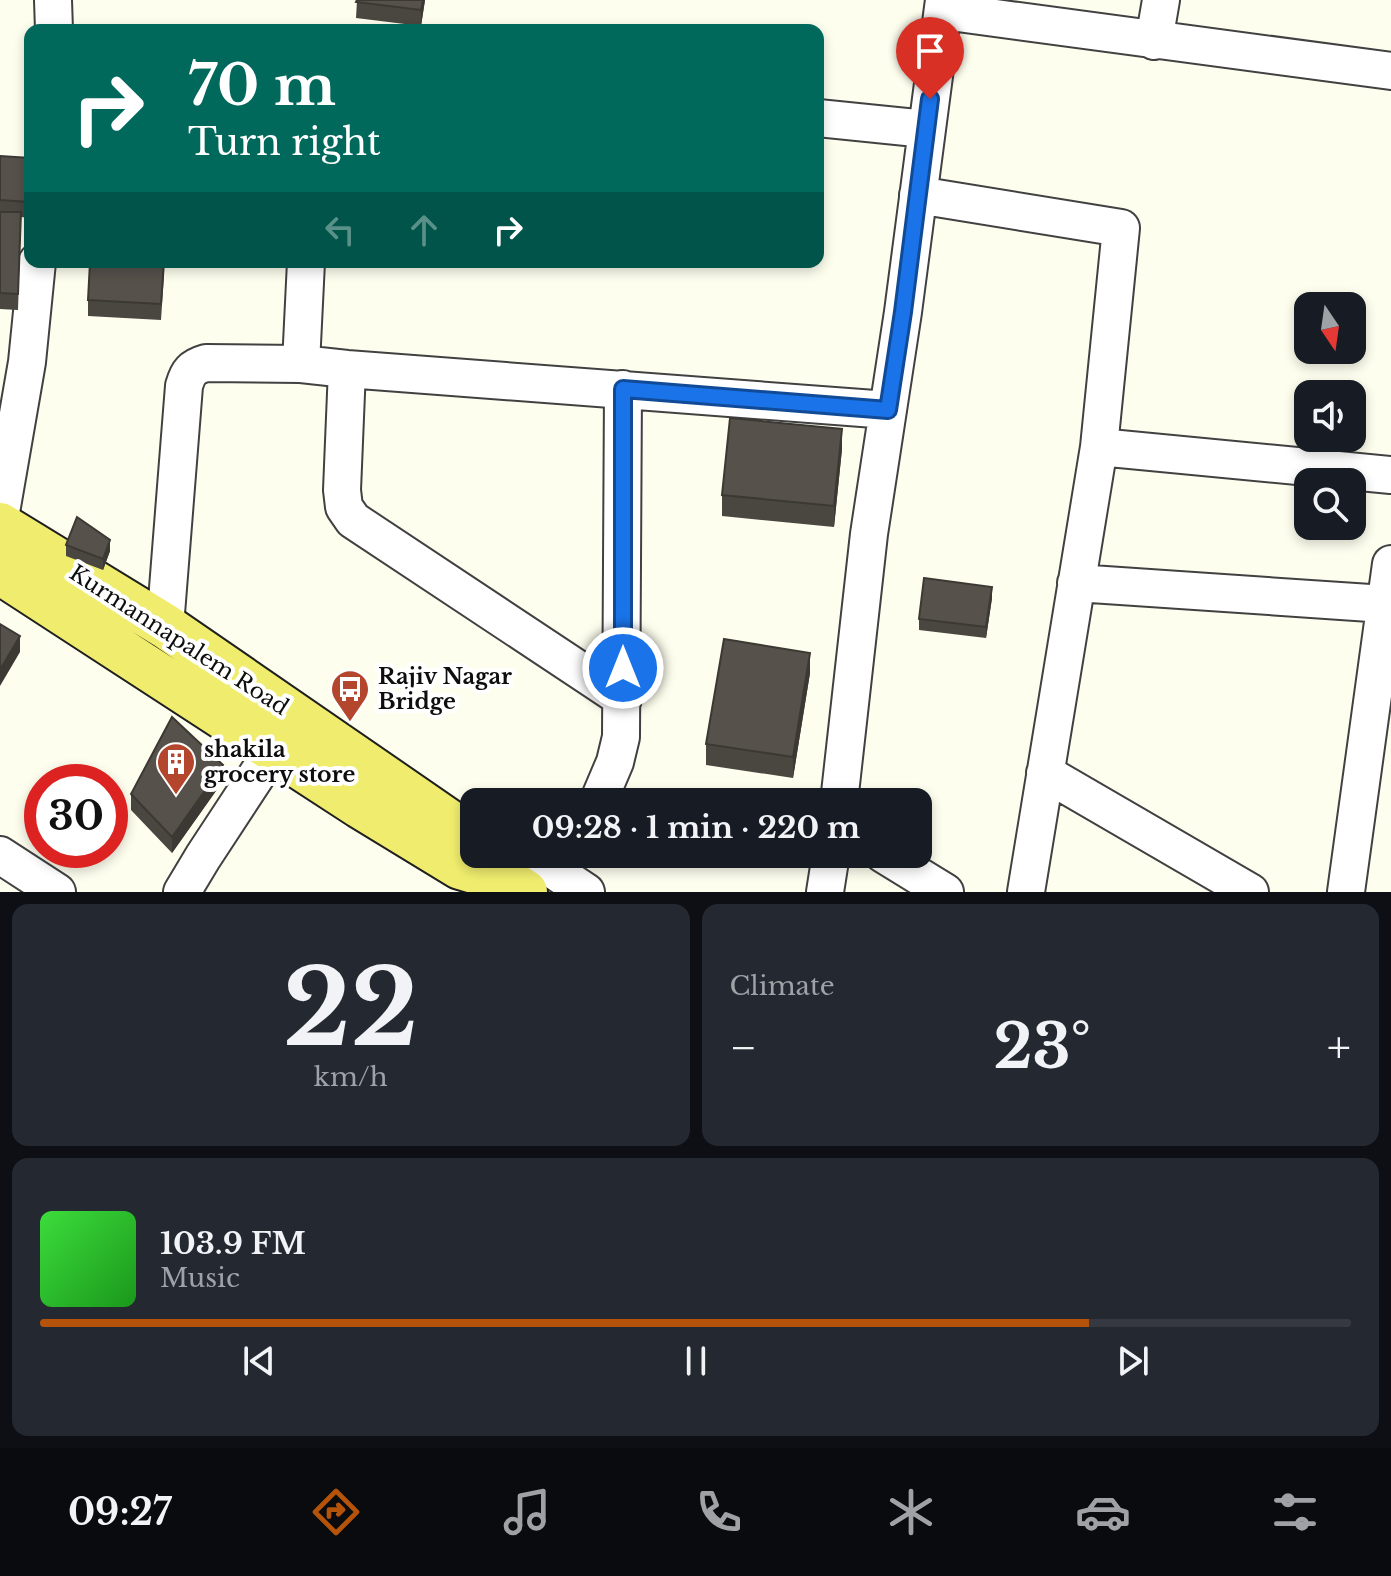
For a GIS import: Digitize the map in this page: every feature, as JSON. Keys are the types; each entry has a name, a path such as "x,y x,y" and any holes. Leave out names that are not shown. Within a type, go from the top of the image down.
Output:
{"main road":[{"name":"Kurmannapalem Road","path":"0,525 165,626 360,806 460,846"},
{"name":"Kurmannapalem Road","path":"0,572 284,733"}],"street":[{"path":"53,0 54,24"},
{"path":"1154,41 1161,0"},
{"path":"841,788 869,534 903,312 944,6 1154,41 1391,71"},
{"path":"824,119 926,129"},
{"path":"918,195 1121,228 1099,447 1026,892"},
{"path":"0,518 27,362 36,268"},
{"path":"301,364 306,268"},
{"path":"165,626 184,386 187,375 195,366 206,363 301,364 888,410"},
{"path":"347,369 342,490 344,507 353,520 623,699"},
{"path":"604,788 621,737 623,699 623,389"},
{"path":"1099,447 1391,475"},
{"path":"1346,892 1391,564"},
{"path":"1076,583 1385,604"},
{"path":"182,892 284,733"},
{"path":"1045,773 1250,892"},
{"path":"0,855 57,892"},
{"path":"825,892 829,868"},
{"path":"906,868 945,892"}],"building":[{"path":"357,0 423,0 421,10"},
{"path":"0,156 24,158 24,202 0,200"},
{"path":"0,212 21,212 18,294 0,293"},
{"path":"90,268 164,268 161,304 88,300"},
{"path":"730,418 842,429 834,506 722,495"},
{"path":"77,517 110,540 103,559 66,545"},
{"path":"924,578 992,587 986,627 919,619"},
{"path":"0,624 20,636 0,670"},
{"path":"724,639 810,653 793,757 706,744"},
{"name":"shakila grocery store","path":"172,717 223,765 172,837 131,794"}],"place":[{"name":"Rajiv Nagar Bridge","path":"350,723"},
{"name":"shakila grocery store","path":"176,796"}],"route":[{"path":"623,668 623,389 888,410 930,99"}]}
